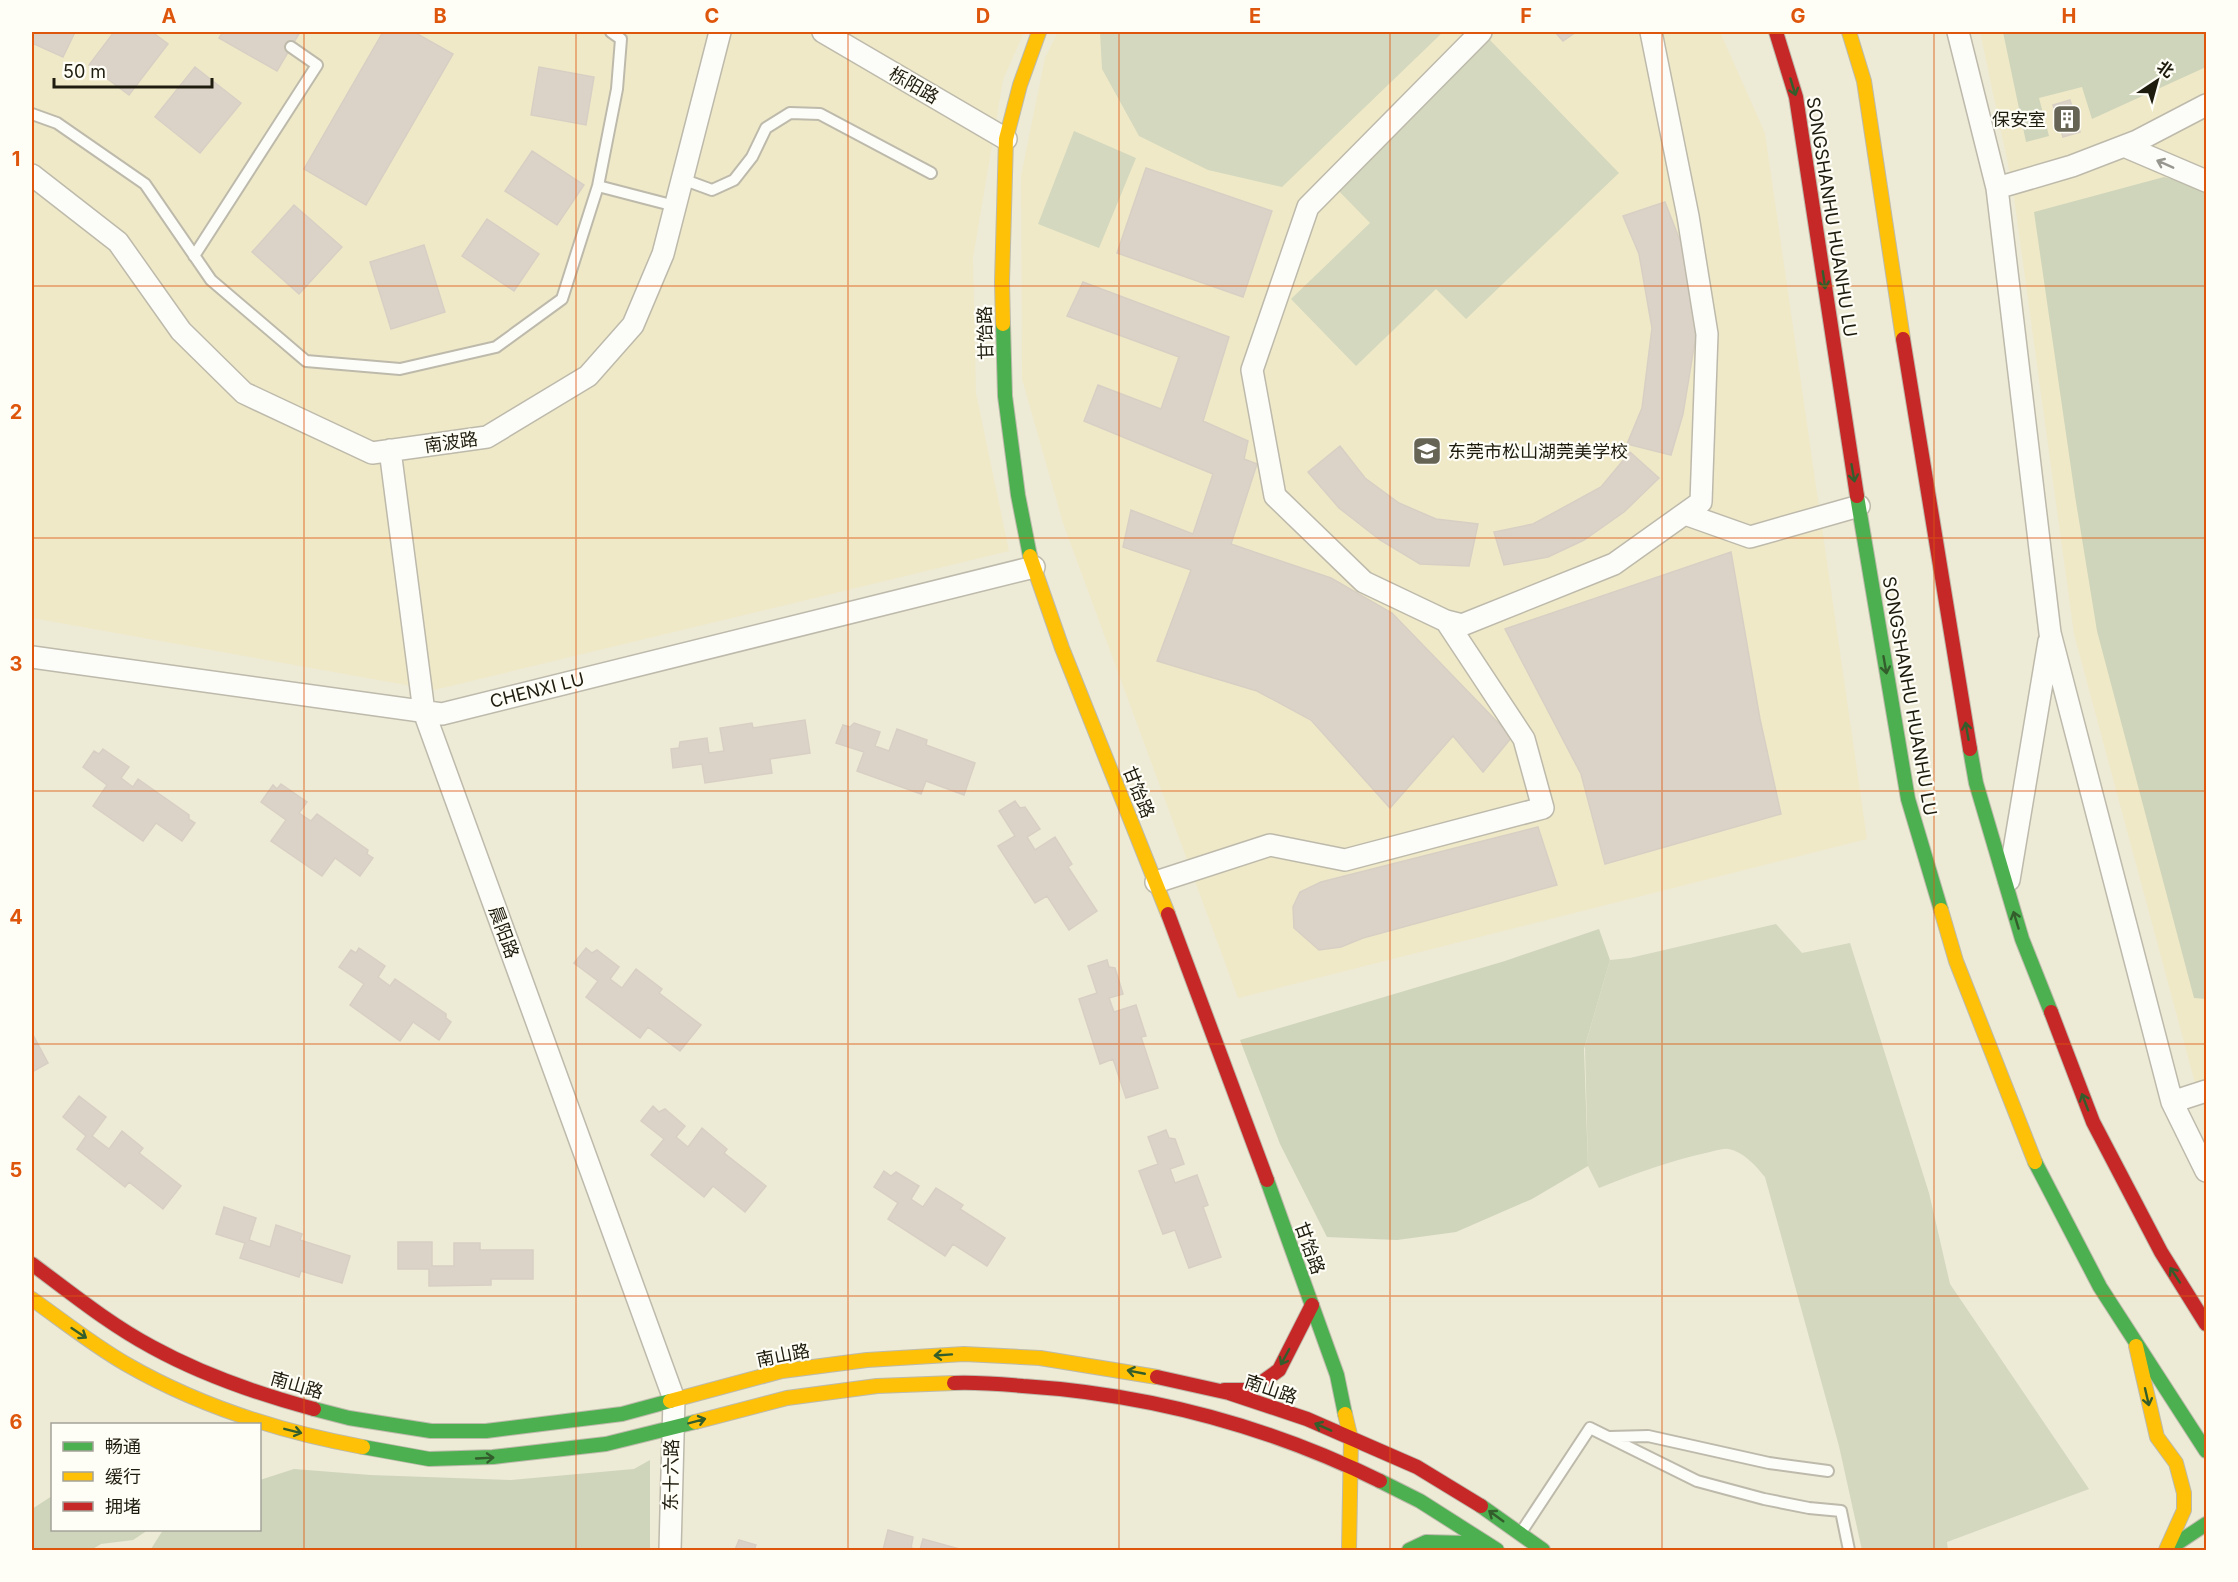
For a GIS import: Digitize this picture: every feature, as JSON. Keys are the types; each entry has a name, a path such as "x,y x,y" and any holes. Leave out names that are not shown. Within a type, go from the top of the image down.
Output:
{"main road":[{"name":"甘饴路","path":"1039,32 1020,85 1006,139 1002,282 1005,396 1017,495 1034,567 1062,648 1156,882 1337,1375 1351,1439 1349,1551"},
{"name":"SONGSHANHU HUANHU LU","path":"1776,32 1796,96 1858,506 1908,799 1956,961 2029,1150 2100,1287 2206,1451"},
{"path":"1849,32 1864,81 1920,448 1976,783 2022,939 2093,1122 2161,1252 2206,1324"},
{"name":"南山路","path":"32,1264 92,1309 151,1347 209,1375 277,1399 349,1418 431,1431 486,1431 622,1414 782,1371 867,1360 964,1354 1040,1358 1126,1370 1216,1390 1306,1419 1417,1467 1485,1508 1543,1551"},
{"path":"32,1299 76,1331 138,1370 199,1400 269,1425 343,1444 429,1459 488,1458 627,1440 788,1398 870,1387 964,1381 1038,1385 1131,1399 1221,1419 1297,1445 1405,1491 1470,1531 1497,1551"},
{"path":"1216,1390 1251,1390 1278,1370 1312,1305"},
{"path":"2134,1340 2157,1437 2176,1463 2184,1493 2184,1510 2167,1551"},
{"path":"2167,1551 2206,1524"},
{"path":"1409,1551 1426,1542 1465,1543 1497,1551"}],"street":[{"name":"南波路","path":"32,175 118,242 181,331 244,393 372,453 488,437 588,376 633,325 663,254 720,32"},
{"name":"栎阳路","path":"823,32 1006,139"},
{"path":"1481,32 1308,207 1252,370 1275,496 1364,582 1446,621 1462,625 1614,564 1701,502 1707,334 1688,216 1651,32"},
{"path":"1958,32 1997,188 2050,633 2172,1102 2206,1171"},
{"path":"1997,188 2072,166 2124,146 2206,105"},
{"path":"2124,146 2206,181"},
{"name":"晨阳路","path":"390,450 424,711 674,1400"},
{"path":"1685,514 1750,537 1858,506"},
{"name":"CHENXI LU","path":"32,657 442,714 1034,567"},
{"path":"1156,882 1270,844 1345,860 1543,808 1524,739 1446,621"},
{"path":"2007,889 2050,633"},
{"path":"2172,1102 2206,1091"},
{"name":"东十六路","path":"670,1551 674,1400"}],"lane":[{"path":"32,114 57,123 145,184 211,280 306,361 400,369 496,347 562,299 598,186 617,89 621,39 611,32"},
{"path":"194,256 317,64 291,47"},
{"path":"682,179 712,190 734,180 752,157 766,128 790,113 820,114 931,173"},
{"path":"598,186 675,206"},
{"path":"1521,1534 1590,1428 1697,1481 1764,1499 1809,1508 1841,1511 1849,1551"},
{"path":"1608,1437 1648,1436 1769,1463 1828,1471"}],"shaded area":[{"path":"32,32 1024,32 1003,80 973,258 976,393 1009,551 434,690 32,618"},
{"name":"东莞市松山湖莞美学校","path":"1058,32 1720,32 1765,133 1867,839 1238,998 1063,523 1022,379 1021,176 1045,58"},
{"path":"1980,32 2206,32 2206,1109 2198,1094 2074,634 2012,183"}],"green space":[{"path":"1100,32 1443,32 1282,187 1208,170 1139,136 1102,69"},
{"path":"2003,32 2206,32 2206,67 2092,119 2082,87 2039,98 2049,136 2026,142"},
{"path":"1489,39 1619,173 1466,319 1436,289 1356,366 1291,299 1370,223 1335,187"},
{"path":"1074,131 1136,158 1099,248 1038,224"},
{"path":"2164,177 2206,188 2206,999 2194,998 2097,631 2034,212"},
{"path":"1776,924 1802,953 1850,943 1929,1193 1950,1284 2089,1489 1947,1542 1948,1550 1862,1550 1839,1446 1765,1177 1758,1168 1734,1150 1724,1149 1667,1163 1599,1188 1588,1166 1585,1046 1610,960 1630,958"},
{"path":"1599,929 1610,960 1584,1049 1588,1166 1532,1199 1456,1232 1397,1240 1327,1237 1280,1144 1240,1040 1505,961"},
{"path":"650,1460 650,1550 151,1549 162,1531 261,1531 261,1480 294,1469 370,1475 511,1480 634,1469"},
{"path":"51,1497 51,1531 146,1531 133,1540 101,1544 91,1550 32,1550 32,1509"}],"building":[{"path":"32,32 75,32 63,57 32,43"},
{"path":"114,32 152,32 168,44 129,95 89,65"},
{"path":"223,32 300,32 277,71 219,38"},
{"path":"383,32 414,32 453,54 366,205 304,169"},
{"path":"1555,32 1576,32 1563,41"},
{"path":"195,67 241,103 200,153 155,117"},
{"path":"539,67 594,77 586,125 531,115"},
{"name":"保安室","path":"2070,100 2080,132 2063,137 2053,105"},
{"path":"532,151 584,185 557,225 505,191"},
{"path":"1146,168 1272,211 1243,297 1117,253"},
{"path":"1665,202 1682,246 1694,296 1696,335 1683,414 1671,455 1627,444 1642,408 1652,328 1639,254 1623,216"},
{"path":"294,205 342,247 299,294 252,252"},
{"path":"487,219 539,254 514,291 462,256"},
{"path":"424,245 445,312 391,329 370,262"},
{"path":"1083,282 1229,337 1203,421 1248,441 1244,459 1257,464 1231,544 1331,578 1392,613 1512,737 1483,772 1453,736 1390,808 1311,720 1257,691 1157,661 1191,570 1123,547 1131,510 1193,534 1213,474 1084,421 1098,385 1161,409 1179,357 1067,316"},
{"path":"1340,446 1365,478 1399,503 1436,519 1478,524 1469,566 1420,564 1380,540 1339,508 1308,472"},
{"path":"1630,452 1659,478 1624,512 1584,540 1548,557 1504,565 1494,532 1533,524 1601,487"},
{"path":"1731,552 1760,719 1781,814 1605,864 1581,774 1505,629"},
{"path":"805,720 810,753 770,759 772,773 705,783 702,764 673,768 671,749 679,748 680,742 707,738 709,753 724,751 720,728 752,723 753,728"},
{"path":"854,723 880,732 875,746 889,751 897,729 927,740 926,745 975,763 964,795 926,781 921,794 857,771 864,752 836,743 843,725 850,727"},
{"path":"103,749 129,767 121,778 133,787 138,779 189,815 189,819 195,823 182,841 156,823 143,841 93,806 107,785 83,767 94,751 99,754"},
{"path":"281,784 307,802 299,813 311,821 317,814 368,850 367,854 373,858 360,876 335,858 322,876 271,841 286,820 261,802 273,785 277,789"},
{"path":"1015,801 1020,808 1025,807 1040,829 1027,837 1035,850 1055,837 1072,864 1068,867 1097,911 1069,930 1047,896 1035,903 998,846 1015,836 999,811"},
{"path":"1538,827 1557,885 1363,938 1341,947 1319,950 1294,928 1293,907 1300,892 1321,882"},
{"path":"359,948 385,966 378,977 390,986 395,979 446,1014 446,1018 451,1022 439,1040 413,1022 400,1041 350,1005 364,984 339,967 351,950 356,953"},
{"path":"586,948 592,953 597,950 619,967 610,979 622,988 636,969 662,989 659,993 701,1025 680,1051 648,1027 640,1038 586,997 598,981 574,963"},
{"path":"1107,960 1109,967 1115,968 1123,994 1109,998 1114,1012 1136,1005 1146,1036 1141,1037 1158,1088 1126,1098 1113,1059 1100,1064 1079,999 1097,993 1088,966"},
{"path":"32,1033 48,1063 32,1072"},
{"path":"79,1096 106,1117 92,1136 109,1149 122,1131 143,1148 139,1153 181,1186 163,1209 129,1182 125,1187 77,1149 86,1136 63,1117"},
{"path":"653,1106 659,1112 665,1109 685,1126 676,1137 688,1147 702,1128 727,1149 724,1153 766,1186 745,1212 713,1186 704,1197 651,1155 664,1139 641,1121"},
{"path":"1166,1130 1169,1138 1175,1139 1184,1164 1170,1169 1175,1183 1197,1175 1208,1205 1203,1207 1221,1257 1189,1268 1175,1230 1163,1234 1139,1171 1158,1164 1148,1137"},
{"path":"884,1171 891,1176 896,1172 919,1186 911,1199 923,1207 936,1188 963,1205 960,1209 1005,1238 987,1266 953,1244 945,1256 888,1219 898,1203 874,1187"},
{"path":"224,1207 256,1218 249,1240 270,1247 276,1225 302,1234 300,1240 350,1256 342,1283 301,1271 299,1277 240,1258 245,1243 216,1234"},
{"path":"398,1242 432,1242 432,1266 454,1266 454,1243 480,1243 480,1250 533,1250 533,1279 491,1279 491,1285 429,1286 429,1269 398,1269"},
{"path":"888,1530 913,1537 911,1548 920,1550 883,1550"},
{"path":"923,1539 963,1550 920,1550"},
{"path":"739,1540 756,1545 754,1550 735,1550"}],"traffic: fast":[{"path":"1003,324 1005,396 1018,495 1030,556"},
{"path":"1857,496 1908,799 1941,910"},
{"path":"1970,749 1976,783 2022,939 2051,1012"},
{"path":"2035,1162 2100,1287 2206,1451"},
{"path":"1267,1180 1337,1375 1345,1414"},
{"path":"314,1409 349,1418 431,1431 486,1431 622,1414 670,1401"},
{"path":"363,1447 429,1459 493,1457 606,1444 695,1422"},
{"path":"1380,1481 1420,1501 1497,1550"},
{"path":"1481,1506 1543,1550"},
{"path":"2167,1550 2206,1524"},
{"path":"1409,1550 1426,1542 1465,1543 1487,1548"}],"traffic: slow":[{"path":"1003,324 1006,139 1020,85 1039,32"},
{"path":"1849,32 1864,81 1903,339"},
{"path":"1030,556 1062,648 1168,914"},
{"path":"1941,910 1956,961 2035,1162"},
{"path":"32,1299 114,1357 182,1393 271,1425 363,1447"},
{"path":"2136,1346 2157,1437 2176,1463 2184,1493 2184,1510 2166,1550"},
{"path":"670,1401 782,1371 867,1360 964,1354 1040,1358 1157,1377"},
{"path":"695,1422 787,1398 877,1386 954,1383"},
{"path":"1345,1414 1351,1439 1349,1550"}],"traffic: jam":[{"path":"1776,32 1796,97 1857,496"},
{"path":"1903,339 1970,749"},
{"path":"1168,914 1267,1180"},
{"path":"2051,1012 2093,1122 2161,1252 2206,1324"},
{"path":"32,1264 105,1318 171,1357 231,1383 314,1409"},
{"path":"1224,1390 1251,1390 1279,1370 1312,1305"},
{"path":"1157,1377 1229,1393 1307,1419 1417,1467 1481,1506"},
{"path":"954,1383 988,1383 1069,1390 1161,1405 1251,1429 1338,1461 1380,1481"}],"place":[{"name":"保安室","path":"2067,119"},
{"name":"东莞市松山湖莞美学校","path":"1427,451"}]}
